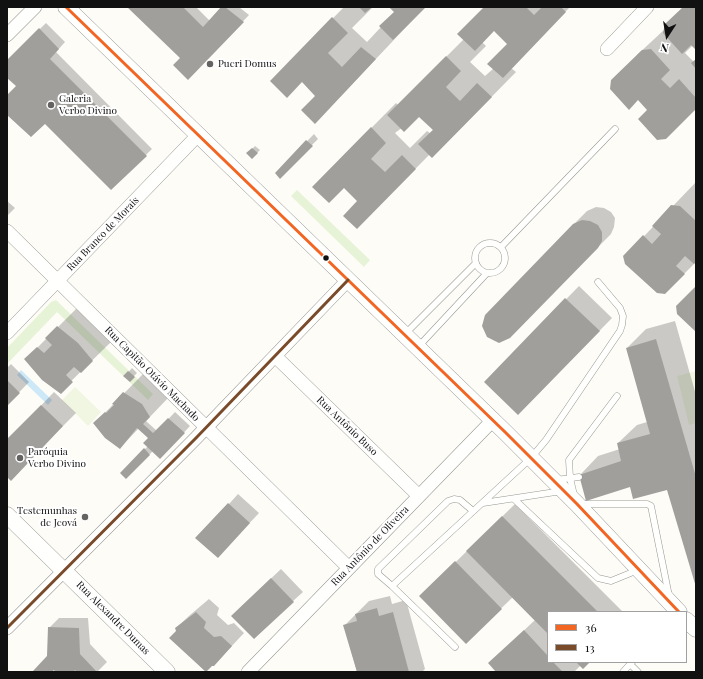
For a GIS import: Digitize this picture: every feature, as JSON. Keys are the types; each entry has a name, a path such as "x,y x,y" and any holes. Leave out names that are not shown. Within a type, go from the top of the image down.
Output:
{"street":[{"path":"7,36 35,7"},
{"path":"66,7 405,334 531,458 562,483 577,504 674,608"},
{"path":"607,49 647,7"},
{"name":"Rua Branco de Morais","path":"7,333 198,135"},
{"name":"Rua Capitão Otávio Machado","path":"7,231 349,568"},
{"path":"7,628 206,427 348,280"},
{"name":"Rua Antônio Buso","path":"275,356 419,496"},
{"name":"Rua Antônio de Oliveira","path":"248,672 493,420"},
{"name":"Rua Alexandre Dumas","path":"7,515 167,672"},
{"path":"687,621 696,629"}],"lane":[{"path":"501,246 615,129"},
{"path":"490,242 501,246 506,257 504,265 495,273 487,273 480,269 476,263 476,251 482,245 490,242"},
{"path":"405,334 476,263"},
{"path":"418,347 487,273"},
{"path":"392,586 531,458 546,440 620,331 622,312 598,282"},
{"path":"562,483 569,460 573,453 617,396"},
{"path":"482,503 514,499 580,477"},
{"path":"455,648 378,574 378,570 448,502 454,499 460,500 473,511"},
{"path":"514,499 598,578 611,581 638,570"},
{"path":"577,504 647,504 651,506 674,608"},
{"path":"623,672 631,663 638,672"}],"green space":[{"path":"297,190 370,260 364,267 291,196"},
{"path":"56,300 153,394 148,400 57,312 7,364 7,348 51,302"},
{"path":"696,371 696,423 689,425 677,376"},
{"path":"75,387 101,412 88,426 62,400"}],"water":[{"path":"21,370 52,400 48,405 17,375"}],"building":[{"path":"127,7 183,7 203,27 221,7 225,7 244,22 188,80 173,65 180,58"},
{"path":"359,7 372,7 365,13"},
{"path":"389,7 426,7 393,40 379,26 394,12"},
{"path":"484,7 526,7 534,15 542,7 561,7 566,12 503,78 487,64 507,44 494,31 475,51 457,34"},
{"path":"683,7 696,7 696,50 691,45 682,54 663,33 665,24"},
{"path":"332,17 348,33 328,53 342,67 361,47 376,59 315,124 301,110 315,96 302,82 287,98 270,81"},
{"name":"Galeria Verbo Divino","path":"39,28 59,49 50,59 147,156 111,190 45,124 31,137 7,115 7,95 16,86 7,78 7,60"},
{"path":"651,49 670,70 661,79 670,88 679,79 696,98 696,109 666,139 657,140 638,119 647,110 638,100 629,110 610,89 611,80 642,50"},
{"path":"446,56 461,71 446,87 460,101 477,83 492,97 432,158 418,144 433,130 419,117 404,132 387,115"},
{"path":"696,59 696,69 691,63"},
{"path":"371,127 386,143 371,159 385,172 402,155 416,169 357,229 343,216 357,201 344,188 329,203 312,187"},
{"path":"306,140 313,146 280,179 275,173"},
{"path":"252,148 258,153 252,159 246,153"},
{"path":"671,205 680,206 696,221 696,262 694,264 685,256 676,266 685,274 665,294 657,293 625,264 623,256 643,235 652,244 661,234 652,226"},
{"path":"582,220 590,221 598,225 602,232 602,241 598,248 510,338 499,343 487,337 482,326 485,315 573,224"},
{"path":"696,286 696,332 677,314 676,306"},
{"path":"565,298 600,331 518,415 484,382"},
{"path":"57,326 78,343 93,361 81,373 74,367 66,375 73,382 61,394 42,380 24,359 37,347 44,353 52,345 45,338"},
{"path":"656,339 696,477 696,587 667,490 633,499 630,487 586,501 579,475 621,461 617,443 650,434 626,348"},
{"path":"128,371 135,377 130,382 123,376"},
{"path":"7,380 20,393 7,406"},
{"path":"123,392 142,404 150,417 143,424 153,433 168,418 185,433 160,459 143,443 148,438 137,428 120,449 105,438 93,423 114,405 112,404"},
{"name":"Paróquia Verbo Divino","path":"41,405 63,426 11,481 7,477 7,439"},
{"path":"144,448 150,455 126,479 120,473"},
{"path":"228,503 250,523 218,558 195,538"},
{"path":"502,516 597,611 547,611 547,633 466,551"},
{"path":"455,561 502,609 466,644 419,596"},
{"path":"271,578 294,602 254,639 231,616"},
{"path":"377,608 379,616 393,612 409,672 357,672 343,625 357,621 355,614"},
{"path":"196,612 206,622 204,628 214,637 221,636 232,646 214,666 206,672 169,638 176,631 175,628"},
{"path":"48,627 79,628 80,654 97,672 77,672 75,670 74,672 55,672 54,670 52,672 32,672 47,656"},
{"path":"524,630 547,655 547,663 554,663 563,672 496,672 488,663"},
{"path":"577,663 589,663 583,669"}],"transit line":[{"name":"36","path":"66,7 505,432 577,504 678,611"},
{"name":"13","path":"7,628 196,438 348,280"}],"place":[{"name":"Pueri Domus","path":"210,64"},
{"name":"Galeria Verbo Divino","path":"51,105"},
{"name":"Paróquia Verbo Divino","path":"20,458"},
{"name":"Testemunhas de Jeová","path":"85,517"}]}
